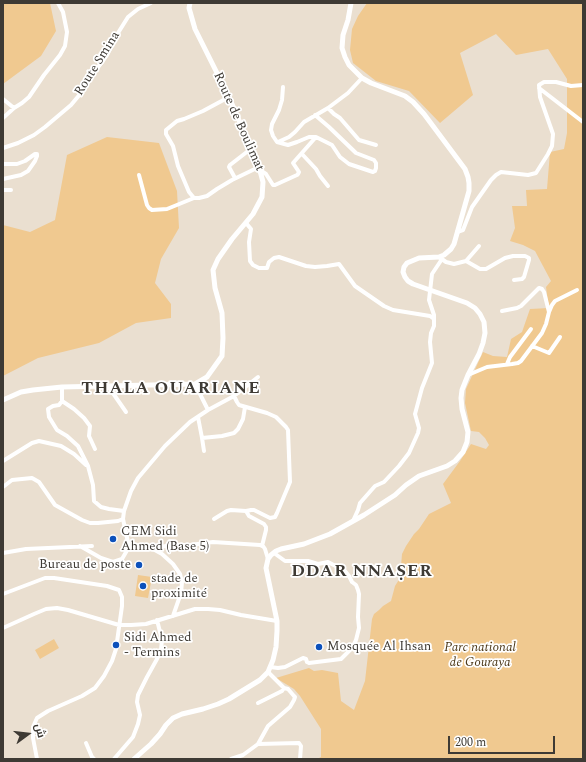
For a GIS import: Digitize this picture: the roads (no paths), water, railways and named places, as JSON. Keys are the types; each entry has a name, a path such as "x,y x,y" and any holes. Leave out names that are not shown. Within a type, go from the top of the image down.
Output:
{"main road":[{"name":"Route de Boulimat","path":"190,3 189,8 195,29 229,97 252,148 263,182 262,197 253,214 232,239 218,259 213,270 215,288 222,313 222,356 207,377 195,384"},
{"path":"134,759 151,744 173,718 218,704 229,699 260,680 269,670 276,647 277,621 266,568 268,559 276,551 304,544 330,534 353,522 395,495 419,476 447,466 455,461 463,452 467,442 468,432 462,409 462,390 483,343 485,333 484,322 475,308 467,303 408,281 405,277 404,266 407,263 419,258 440,258 451,249 454,244 470,183 465,169 424,114 413,102 405,96 371,84 362,78 349,65 342,48 351,3"},
{"path":"3,400 21,392 62,387 195,384"}],"street":[{"path":"3,118 29,97 65,46 67,32 63,12 58,3"},
{"name":"Route Smina","path":"3,148 34,135 71,105 81,94 107,55 128,17 138,9 151,3"},
{"path":"277,142 289,137 304,122 328,108 348,93 362,78"},
{"path":"457,232 463,230 472,207 496,175 501,172 528,175 536,173 546,159 552,146 553,134 540,97 539,84 544,82 556,82 571,86 583,85"},
{"path":"282,87 282,100 271,130 272,136 277,142 288,145 309,137 316,137 332,145 340,158 349,164 373,172 375,171 376,163 374,160 356,153 315,115"},
{"path":"539,88 583,122"},
{"path":"194,198 178,166 173,146 166,134 166,130 177,121 204,111 229,97"},
{"path":"3,99 14,108"},
{"path":"328,108 340,118 359,140 376,145"},
{"path":"139,175 149,208 152,210 167,209 194,198 207,196 235,178 260,169 266,174 273,185 298,174 299,172 293,163 316,137"},
{"path":"235,178 229,167 230,165 252,148"},
{"path":"3,164 16,164 24,161 34,154 37,154 35,161 28,171 21,175 3,179"},
{"path":"302,154 316,169 328,186"},
{"path":"3,190 11,190"},
{"path":"246,223 251,229 249,242 250,261 253,265 259,268 267,268 274,258 279,257 311,266 339,264 355,286 384,306 393,310 430,316 434,319"},
{"path":"353,522 360,503 376,486 384,482 399,466 409,453 418,433 419,428 416,414 422,388 432,363 430,342 431,333 434,326 434,315 429,300 432,274 440,258 446,262 454,264 466,261 479,246"},
{"path":"466,261 480,269 486,269 505,258 513,256 525,256 529,258 524,277 522,279 514,280"},
{"path":"502,311 521,306 539,288 542,288 549,312"},
{"path":"468,375 487,367 518,363 521,361 546,324 549,312 555,301 577,290"},
{"path":"506,364 531,329"},
{"path":"532,346 549,354 560,337"},
{"path":"80,546 101,558 113,562 122,559 129,547 123,519 124,511 138,478 165,446 190,422 234,396 258,377"},
{"path":"195,384 208,410"},
{"path":"108,386 126,412"},
{"path":"62,387 62,401 59,405 48,409 49,417 58,430 68,436 78,446 88,466 93,485 94,501 109,509 124,511"},
{"path":"214,519 226,511 231,510 254,510 270,518 275,517 290,482 288,430 276,417 240,405 234,396"},
{"path":"62,401 74,409 90,426 89,436 95,449"},
{"path":"202,438 234,433 238,429 243,419 245,407"},
{"path":"198,417 204,451"},
{"path":"3,461 32,443 39,441 61,446 74,454 88,466"},
{"path":"3,487 12,480 32,478 39,482 55,505 82,520 90,523 98,523 123,519"},
{"path":"246,511 249,516 264,524 266,527 262,546"},
{"path":"152,549 170,545 190,545 213,542 262,546 265,549 268,559"},
{"path":"3,553 26,549 92,546"},
{"path":"129,547 134,549 145,547 162,554 180,574 182,582 181,592 173,616"},
{"path":"231,758 238,758 258,744 268,726 290,707 292,700 295,698 288,689 284,688 269,670 285,667 303,658 309,663 340,659 354,646 359,628 359,594 356,585 352,582 345,571 328,562 318,564 308,561 285,561 274,553"},
{"path":"3,594 45,578 54,578 107,586 119,590 122,597 116,648 112,661 104,676 95,688 37,718 33,727 36,759"},
{"path":"3,628 46,609 57,608 119,625 146,624 195,609 214,609 277,621"},
{"path":"114,759 133,736 140,715 137,702 138,695 161,650 162,640 157,620"},
{"path":"258,703 282,691 284,688"},
{"path":"86,743 94,759"},
{"path":"258,744 299,743 301,746 300,759"}],"place":[{"name":"CEM Sidi Ahmed (Base 5)","path":"113,539"},
{"name":"Bureau de poste","path":"139,565"},
{"name":"stade de proximité","path":"143,586"},
{"name":"Sidi Ahmed - Termins","path":"116,645"},
{"name":"Mosquée Al Ihsan","path":"319,647"}],"district":[{"name":"THALA OUARIANE","path":"171,390"},
{"name":"DDAR NNAṢER","path":"362,573"}],"park label":[{"name":"Parc national de Gouraya","path":"480,656"}]}
